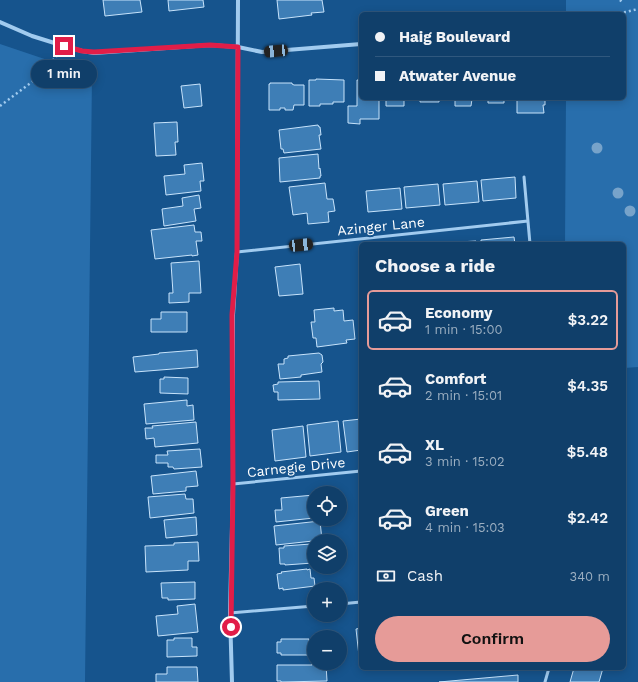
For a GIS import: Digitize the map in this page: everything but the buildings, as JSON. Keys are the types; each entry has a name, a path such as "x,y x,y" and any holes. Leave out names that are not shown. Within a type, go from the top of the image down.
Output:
{"street":[{"path":"232,682 230,613 233,484 232,315 237,252 238,0"},
{"path":"0,22 32,36 82,51 94,52 210,45 238,47 262,52 359,44"}],"lane":[{"path":"524,177 530,242"},
{"name":"Azinger Lane","path":"237,252 528,222"},
{"name":"Carnegie Drive","path":"233,484 359,471"},
{"path":"347,603 359,602"},
{"path":"230,613 307,607"},
{"path":"545,682 548,670"}],"path":[{"path":"626,12 638,9"},
{"path":"0,106 41,75 64,46"}],"shaded area":[{"path":"566,0 638,0 638,367 626,368 626,242 565,242 566,100 626,100 626,12 566,12"},
{"path":"0,44 92,75 85,682 0,682"}],"route":[{"path":"64,46 82,51 94,52 210,45 238,47 237,252 232,315 233,484 231,627"}]}
